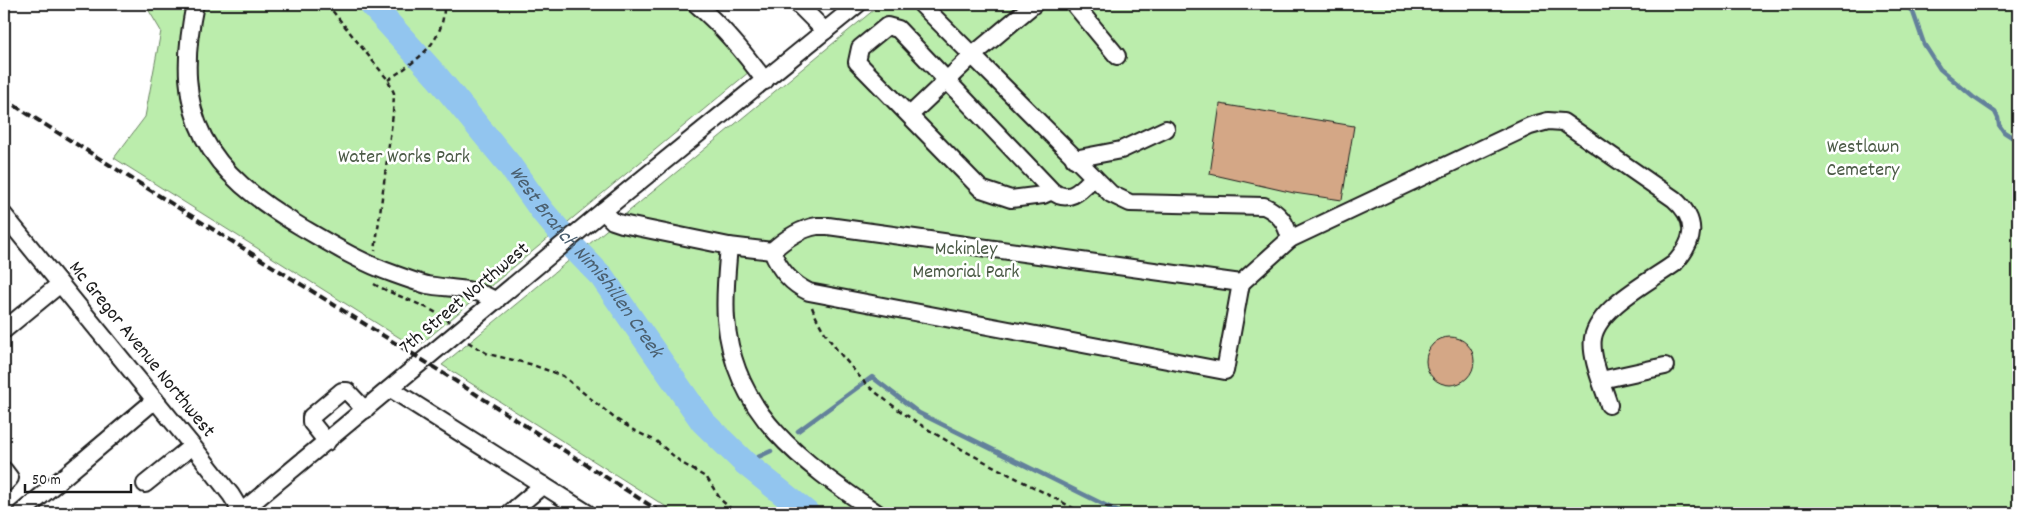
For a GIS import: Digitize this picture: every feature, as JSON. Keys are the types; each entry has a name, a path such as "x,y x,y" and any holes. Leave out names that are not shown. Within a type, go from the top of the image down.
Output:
{"street":[{"path":"195,4 187,67 187,81 192,110 216,159 234,178 290,221 365,262 426,284 486,294 496,301"},
{"path":"696,4 720,24 734,39 765,80"},
{"path":"798,4 824,31"},
{"name":"7th Street Northwest","path":"241,513 599,215 858,4"},
{"path":"921,4 1074,159 1112,194 1130,204 1264,206 1275,211 1283,220 1290,239"},
{"path":"910,115 972,56 1034,4"},
{"path":"1074,4 1117,56"},
{"path":"1052,191 1043,195 1010,199 981,189 857,62 860,48 887,26 898,29 1058,196 1074,195 1094,177"},
{"path":"772,251 790,278 809,292 1225,371 1241,283 1290,239 1530,126 1548,121 1563,122 1674,199 1686,212 1692,229 1687,248 1674,264 1612,307 1602,318 1593,338 1594,353 1609,405"},
{"path":"1074,159 1121,150 1166,129"},
{"name":"Mc Gregor Avenue Northwest","path":"4,215 231,495 241,513"},
{"path":"599,215 622,224 729,246 772,251 801,230 828,226 1241,283"},
{"path":"729,246 726,292 726,318 729,340 732,357 750,398 764,420 797,454 826,479 877,513"},
{"path":"4,330 60,284"},
{"path":"1601,380 1665,366"},
{"path":"391,389 588,513"},
{"path":"326,442 311,422 311,417 342,391 347,390 364,410"},
{"path":"20,513 155,400"},
{"path":"145,484 192,446"},
{"path":"510,513 543,485"}],"path":[{"path":"388,80 433,45 443,25 444,4"},
{"path":"809,292 812,307 819,323 832,343 867,384 915,422 1082,513"}],"green space":[{"name":"Water Works Park","path":"145,4 683,4 714,31 749,72 416,348 114,158 145,117 161,31"},
{"name":"Mckinley Memorial Park","path":"881,4 2018,4 2018,513 676,513 442,365"}],"building":[{"path":"1220,104 1354,126 1342,200 1294,193 1210,174"},
{"path":"1445,337 1455,337 1464,341 1470,347 1473,352 1473,370 1464,381 1455,385 1445,385 1436,381 1430,375 1426,366 1426,356 1430,347 1436,341"}],"waterway":[{"name":"West Branch Nimishillen Creek","path":"371,4 438,78 508,163 543,212 602,277 703,422 745,463 807,513"},
{"path":"1904,4 1913,12 1924,44 1940,69 1973,97 1995,112 1999,125 2004,132 2018,141"},
{"path":"798,431 872,377 919,413 1121,513"},
{"path":"745,463 771,451"}],"railway":[{"path":"4,99 424,361 662,513"}],"park label":[{"name":"Westlawn Cemetery","path":"1863,160"}]}
